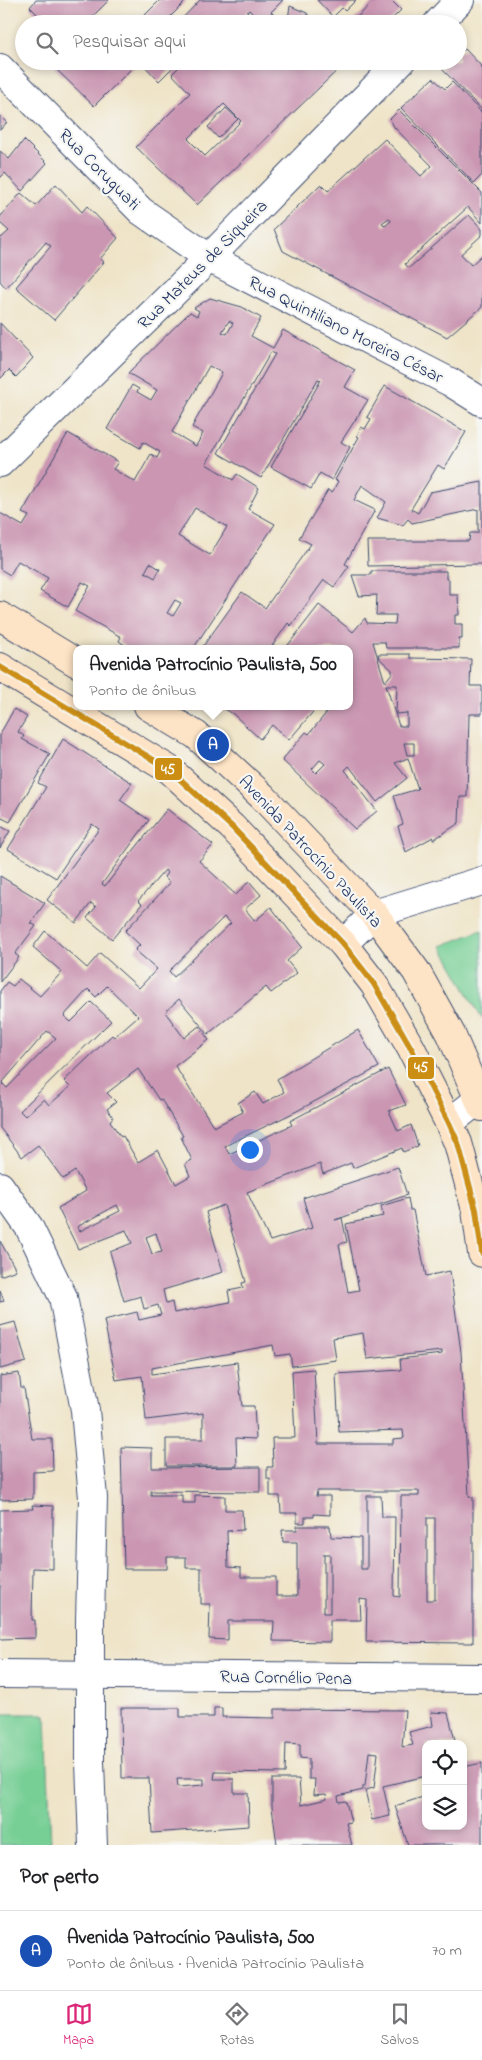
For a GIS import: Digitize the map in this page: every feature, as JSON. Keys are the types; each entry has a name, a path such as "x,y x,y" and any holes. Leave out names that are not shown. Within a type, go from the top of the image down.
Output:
{"street":[{"path":"446,15 460,0"},
{"name":"Rua Coruguati","path":"0,68 142,211 176,237 210,258"},
{"name":"Rua Mateus de Siqueira","path":"0,463 210,258 392,70"},
{"name":"Rua Quintiliano Moreira César","path":"210,258 450,382 482,402"},
{"path":"0,616 73,661"},
{"path":"0,667 170,770 232,827 343,944 374,984 411,1048 458,1143 476,1210 482,1253"},
{"name":"Avenida Patrocínio Paulista","path":"155,710 196,734 262,796 374,914 416,971 451,1034 481,1101"},
{"path":"343,944 374,914 482,880"},
{"path":"449,1123 481,1101"},
{"path":"0,1186 29,1227 63,1297 85,1410 93,1498 90,1675 90,1762 93,1845"},
{"name":"Rua Cornélio Pena","path":"0,1674 482,1678"}],"green space":[{"path":"482,930 482,1019 441,946"},
{"path":"0,1714 43,1714 46,1716 51,1845 0,1845"}],"building":[{"path":"36,0 109,0 94,15 38,15 30,7"},
{"path":"160,0 187,0 172,15 145,15"},
{"path":"200,0 283,0 271,12 274,15 254,15 249,10 244,15 186,15"},
{"path":"317,0 356,0 345,11 342,8 335,15 331,15"},
{"path":"375,0 391,0 401,10 396,15 359,15"},
{"path":"290,6 308,15 289,15"},
{"path":"467,51 482,67 482,110 443,70 467,70"},
{"path":"57,70 130,70 94,106"},
{"path":"149,70 170,70 159,81"},
{"path":"176,70 338,70 197,205 136,147 190,93 172,74","holes":["224,104 241,121 205,156 188,139"]},
{"path":"433,78 445,89 452,82 482,113 482,175 474,183 401,108"},
{"path":"226,108 238,119 218,138 208,127"},
{"path":"399,110 482,193 482,223 468,207 405,264 409,268 469,215 482,229 482,235 461,254 471,265 482,255 482,307 447,337 283,251 274,229 321,184 328,191 385,139 421,176 432,166 394,127 390,119","holes":["389,218 391,221 385,226 382,223"]},
{"path":"0,115 7,122 0,130"},
{"path":"24,140 47,163 22,191 5,173 0,178 0,151 9,159"},
{"path":"56,184 82,212 87,206 118,238 100,259 104,262 54,320 16,287 51,246 46,242 6,288 0,281 0,237 9,231 0,223 0,217 21,193 36,206"},
{"path":"210,298 242,307 261,318 251,336 273,348 283,330 355,370 345,387 368,400 341,442 350,447 332,480 320,473 311,489 271,467 321,380 318,379 261,478 218,453 275,354 271,352 206,464 233,480 237,474 259,488 248,509 275,524 196,645 124,645 119,641 121,637 75,611 90,586 82,582 68,607 40,591 48,578 18,561 10,575 0,569 0,513 23,526 29,516 22,513 68,433 118,462 113,469 135,482 151,454 157,458 160,452 143,442 140,448 107,429 132,385 139,389 137,392 151,400 157,390 128,373 190,312 197,316 199,311 194,308","holes":["229,321 233,323 227,334 222,332","209,366 222,373 192,427 203,433 196,446 172,432","195,508 227,527 210,555 178,536","150,563 160,569 155,578 145,572","175,600 181,603 173,616 167,613"]},
{"path":"0,323 33,358 16,377 9,370 0,379"},
{"path":"385,386 466,432 444,469 438,465 411,509 418,513 430,492 482,482 482,564 368,566 367,541 469,541 470,533 478,533 478,509 412,523 408,519 403,525 377,518 386,502 362,485 354,500 375,510 345,564 349,566 334,587 324,580 291,626 288,623 273,645 204,645 242,592 265,608 311,544 299,538 328,490 332,493 338,481 335,480 359,437 357,436 361,427 365,429 371,419 367,417"},
{"path":"371,571 446,571 446,579 449,579 449,595 458,595 459,615 455,615 455,624 462,624 462,639 459,639 459,648 386,648 385,642 373,642 385,682 392,673 392,670 379,658 378,654 410,654 410,658 471,659 470,686 482,686 482,714 469,714 467,797 460,797 459,823 433,840 433,837 406,852 398,826 403,824 394,796 418,789 408,758 395,763 407,778 377,802 349,766 345,770 377,811 355,829 282,760 306,732 309,734 329,710 353,710 353,645 288,645 319,605 353,632 365,618 367,623 395,624 396,615 376,615 377,595 359,596 352,575 371,575","holes":["386,685 397,685 396,714 407,713 407,726 399,726","404,743 414,743 414,755 407,755","320,760 325,764 316,773 312,769"]},
{"path":"14,709 27,717 18,732 24,736 22,739 50,754 10,822 2,818 0,820 0,734"},
{"path":"226,710 315,710 289,740 272,725 260,739"},
{"path":"63,739 132,783 120,800 149,820 102,884 105,886 167,809 213,845 199,861 236,895 249,881 261,895 245,909 255,921 271,907 302,947 287,961 297,973 271,993 266,987 208,1034 179,999 165,1012 184,1038 199,1026 209,1040 175,1066 214,1127 243,1112 238,1103 255,1092 263,1104 284,1092 277,1079 358,1030 379,1067 295,1112 225,1146 229,1154 292,1125 290,1121 388,1069 406,1105 389,1111 398,1131 411,1125 418,1146 403,1152 402,1148 353,1168 351,1163 323,1174 320,1164 247,1192 270,1241 312,1228 303,1198 398,1167 407,1195 335,1220 342,1218 347,1242 339,1244 348,1292 359,1290 346,1224 383,1216 381,1206 408,1198 410,1210 413,1210 426,1276 450,1271 461,1352 469,1496 473,1497 473,1643 366,1642 367,1600 360,1599 361,1620 330,1620 330,1642 273,1641 274,1621 228,1621 228,1640 209,1639 210,1604 201,1604 201,1568 186,1568 186,1557 167,1557 167,1569 124,1569 121,1447 152,1448 152,1468 260,1467 260,1492 151,1491 151,1495 182,1495 182,1503 195,1503 195,1495 225,1496 225,1510 242,1510 243,1530 227,1531 228,1567 241,1568 241,1577 276,1577 276,1596 297,1596 297,1542 283,1542 282,1530 297,1530 297,1526 330,1526 331,1537 361,1538 361,1569 367,1569 367,1496 381,1496 382,1517 395,1517 394,1596 400,1597 401,1496 419,1496 419,1491 317,1491 316,1496 330,1496 330,1515 314,1514 314,1517 305,1517 305,1523 297,1523 297,1513 281,1513 280,1496 270,1496 270,1479 267,1479 267,1467 273,1467 272,1438 295,1438 292,1371 314,1369 318,1444 393,1444 393,1439 404,1438 403,1430 339,1432 336,1374 401,1370 400,1359 442,1354 442,1351 367,1359 363,1333 333,1338 336,1360 292,1366 290,1354 275,1356 273,1345 152,1368 152,1374 237,1362 242,1406 254,1406 256,1439 236,1438 237,1466 166,1466 166,1439 203,1439 203,1413 146,1420 142,1376 116,1380 104,1320 137,1312 139,1320 161,1315 158,1305 144,1309 141,1296 124,1301 110,1252 132,1243 126,1230 78,1249 58,1208 86,1191 75,1171 63,1179 38,1145 22,1157 0,1128 0,991 7,982 13,986 19,979 40,996 62,972 33,947 45,931 87,968 100,953 139,988 157,969 135,950 140,945 125,931 170,883 164,877 167,873 165,870 138,901 142,904 112,939 87,918 96,907 91,903 76,923 47,900 99,829 92,824 56,878 8,849 46,787 38,783","holes":["224,917 231,923 174,977 169,971","107,986 138,1016 114,1037 112,1035 64,1081 70,1087 49,1105 44,1099 25,1116 20,1111 111,1021 91,1002 71,1022 64,1016 88,989 96,997","47,1031 56,1038 7,1088 2,1083","138,1069 159,1100 161,1099 183,1136 181,1137 192,1160 185,1164 190,1176 176,1184 158,1150 138,1162 123,1136 121,1137 110,1121 113,1117 107,1109 116,1102 107,1093","117,1205 120,1211 80,1231 77,1227","224,1205 246,1282 242,1283 243,1288 228,1291 230,1302 174,1313 172,1302 166,1304 163,1290 223,1272 206,1212","156,1233 162,1252 152,1254 146,1237","427,1518 435,1518 435,1600 427,1600","324,1554 330,1554 330,1613 324,1613"]},
{"path":"0,826 10,831 0,848"},
{"path":"0,876 45,903 31,923 36,926 15,954 19,957 0,982"},
{"path":"0,1241 16,1270 0,1276"},
{"path":"0,1290 4,1301 0,1302"},
{"path":"15,1322 26,1362 0,1369 0,1326"},
{"path":"19,1373 21,1388 24,1388 32,1439 52,1439 53,1471 33,1472 33,1499 0,1500 0,1376"},
{"path":"32,1505 53,1506 53,1569 33,1568 32,1620 35,1620 35,1638 0,1639 0,1510 33,1509"},
{"path":"121,1708 180,1708 180,1717 214,1717 214,1708 222,1708 222,1717 275,1718 275,1709 405,1710 402,1747 413,1745 409,1732 433,1726 431,1712 448,1713 455,1740 422,1740 422,1777 383,1786 390,1816 372,1820 365,1790 374,1788 378,1753 369,1752 363,1790 338,1796 339,1802 346,1801 351,1822 346,1823 352,1845 277,1845 272,1807 272,1779 299,1779 301,1805 327,1799 326,1794 314,1795 315,1779 309,1779 309,1759 300,1758 300,1744 286,1743 285,1773 215,1772 214,1779 234,1779 234,1793 248,1793 249,1826 152,1833 149,1778 122,1778","holes":["177,1779 204,1779 204,1785 178,1787"]},
{"path":"482,1763 482,1845 408,1845 395,1806 422,1797 422,1830 467,1830 467,1766"}],"transit line":[{"name":"45","path":"0,667 170,770 232,827 343,944 374,984 411,1048 458,1143 476,1210 482,1253"}],"place":[{"name":"Avenida Patrocínio Paulista, 500","path":"213,745"}]}
